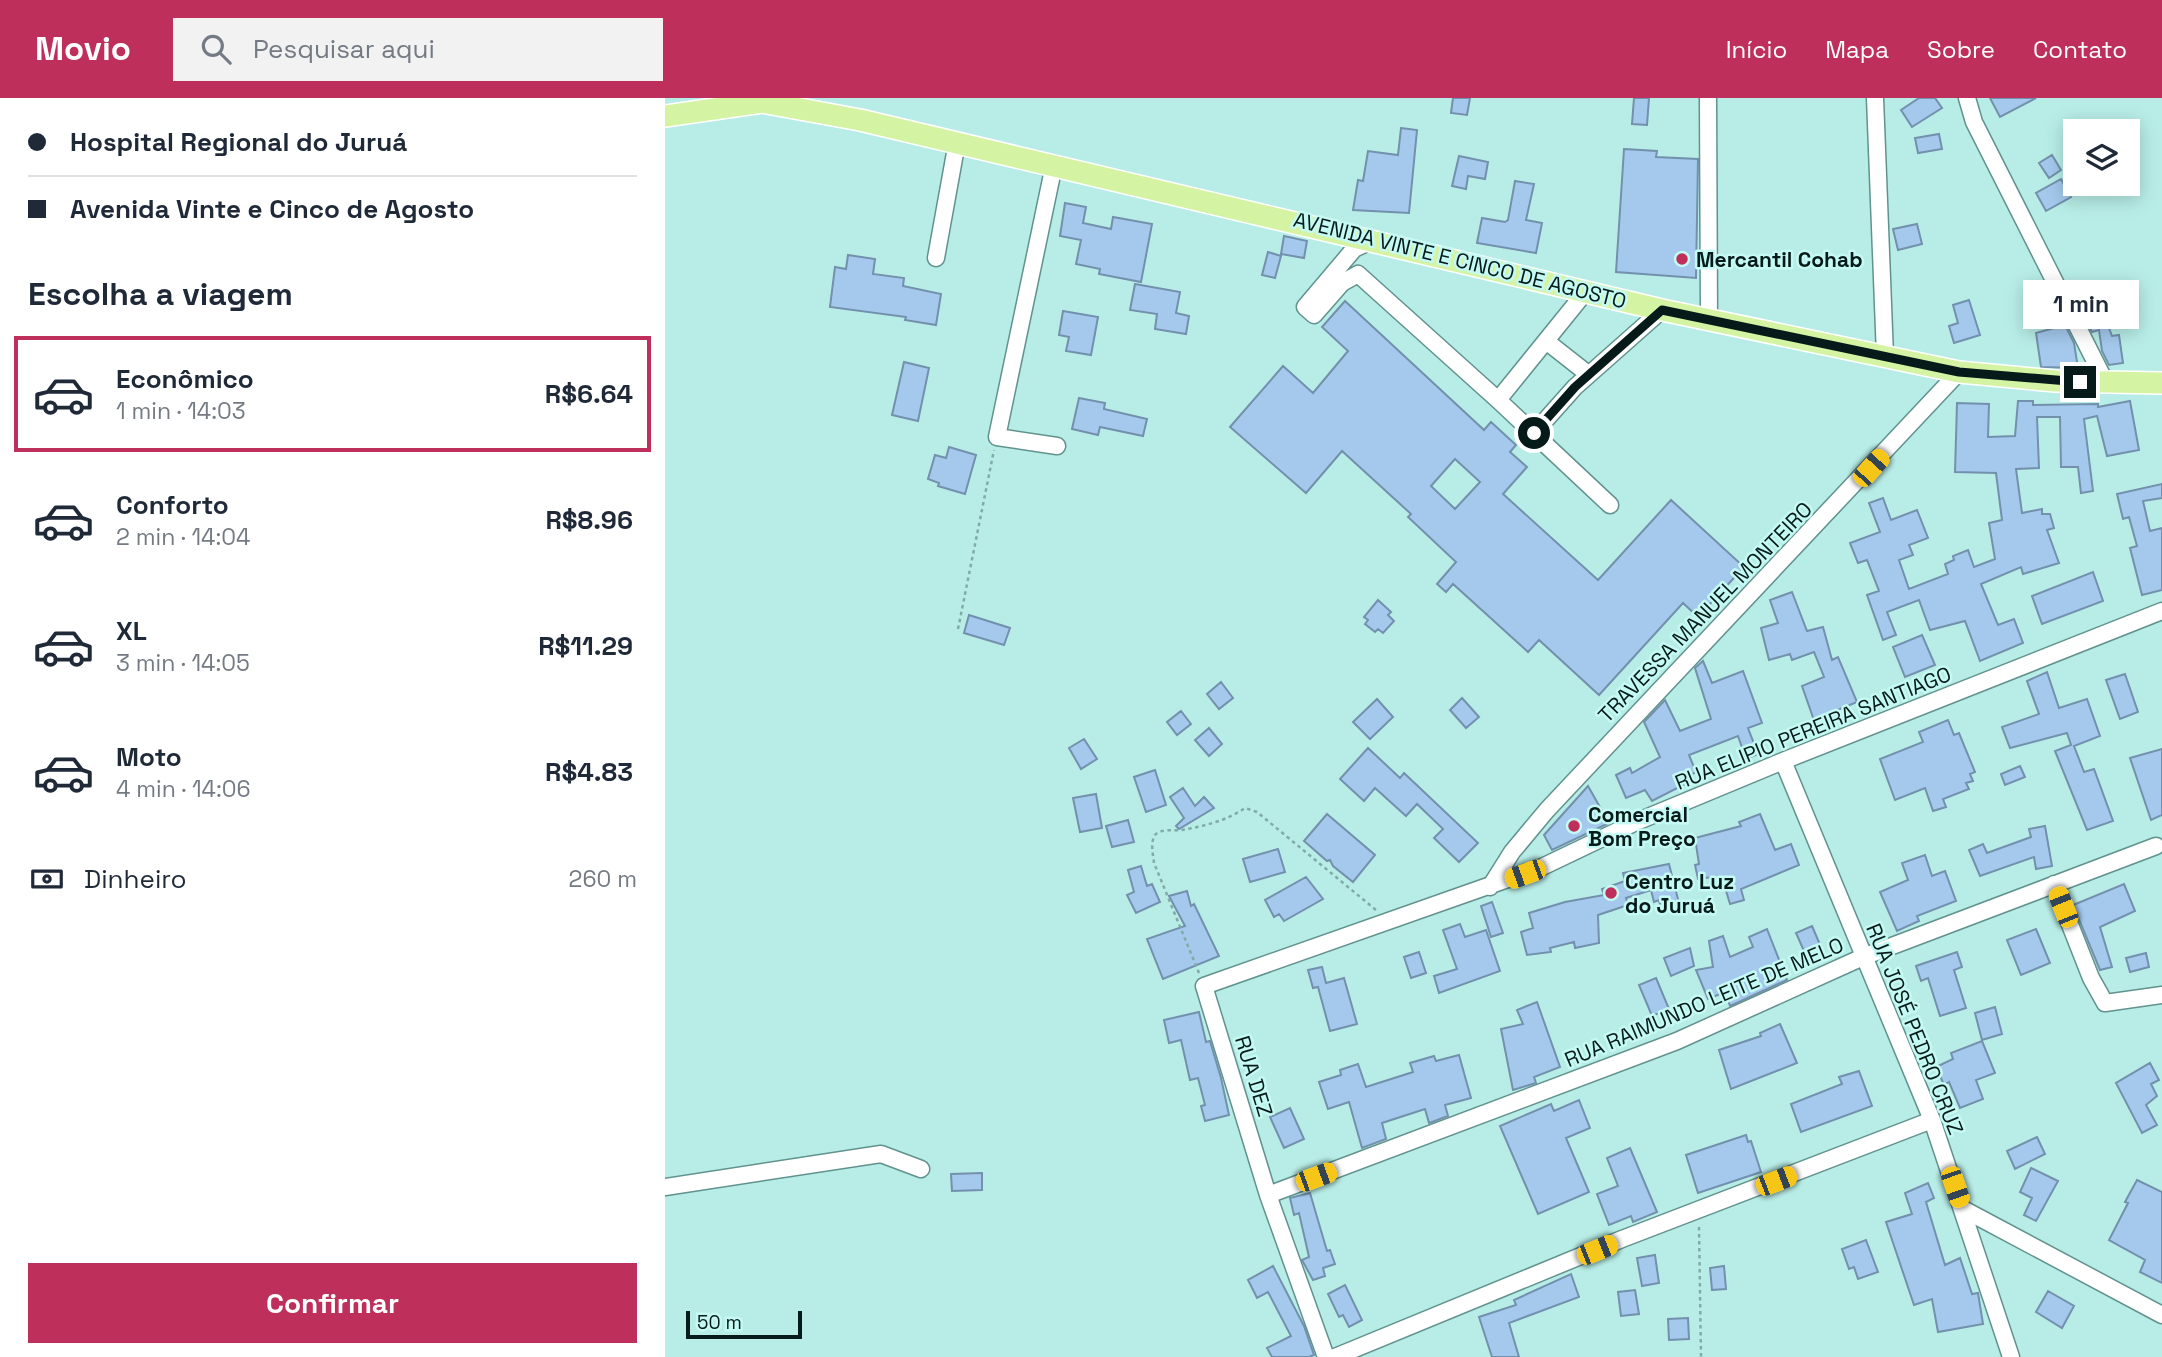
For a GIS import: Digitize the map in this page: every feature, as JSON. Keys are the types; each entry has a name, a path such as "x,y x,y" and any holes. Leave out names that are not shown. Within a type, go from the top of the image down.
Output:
{"main road":[{"name":"AVENIDA VINTE E CINCO DE AGOSTO","path":"665,116 753,100 957,142 1375,239 1662,310 1959,372 2106,383 2162,383"}],"street":[{"path":"1708,98 1709,319"},
{"path":"1875,98 1885,356"},
{"path":"1967,98 1974,122 2106,383"},
{"path":"936,258 957,142"},
{"path":"1054,165 997,437 1057,446"},
{"path":"1375,239 1354,249 1305,307 1314,315 1342,283 1358,274 1499,400 1610,505"},
{"path":"1499,400 1587,290"},
{"path":"1534,433 1588,374 1662,310"},
{"path":"1546,341 1588,374"},
{"name":"TRAVESSA MANUEL MONTEIRO","path":"1490,887 1512,852 1547,810 1959,372"},
{"name":"RUA ELIPIO PEREIRA SANTIAGO","path":"1204,986 1542,867 1636,822 1783,761 2162,611"},
{"name":"RUA JOSÉ PEDRO CRUZ","path":"1783,761 1932,1120 2011,1357"},
{"name":"RUA RAIMUNDO LEITE DE MELO","path":"1268,1195 1678,1041 1863,957 2156,846"},
{"path":"2053,884 2091,978 2105,1003 2162,995"},
{"name":"RUA DEZ","path":"1204,986 1268,1195 1327,1357"},
{"path":"1335,1357 1932,1120"},
{"path":"665,1187 881,1154 921,1169"},
{"path":"1963,1209 2162,1315"}],"path":[{"path":"958,629 997,437"},
{"path":"1204,986 1154,863 1154,836 1160,831 1181,830 1228,819 1245,808 1257,812 1388,920"},
{"path":"1699,1211 1700,1357"}],"building":[{"path":"1453,98 1470,98 1467,115 1451,113"},
{"path":"1634,98 1649,98 1647,125 1632,124"},
{"path":"1919,98 1935,98 1942,108 1912,127 1901,110"},
{"path":"1990,98 2036,98 2000,117"},
{"path":"1401,128 1417,130 1409,213 1353,210 1358,180 1363,181 1368,151 1398,155"},
{"path":"1939,134 1942,149 1918,153 1915,138"},
{"path":"1624,149 1657,151 1656,157 1698,159 1696,278 1616,272"},
{"path":"2052,155 2061,170 2049,178 2039,163"},
{"path":"1459,156 1488,162 1485,179 1468,176 1466,189 1452,186"},
{"path":"2061,179 2063,196 2071,197 2046,211 2036,193"},
{"path":"1515,181 1534,184 1526,220 1542,223 1536,253 1477,243 1482,218 1505,222 1508,220"},
{"path":"1065,203 1086,207 1083,223 1111,229 1113,217 1152,224 1141,282 1099,274 1100,269 1076,264 1081,240 1060,236"},
{"path":"1917,224 1922,244 1898,250 1893,229"},
{"path":"1284,236 1307,241 1304,258 1281,254"},
{"path":"1268,252 1281,256 1275,278 1262,275"},
{"path":"848,255 875,259 873,274 904,278 903,286 941,294 936,325 905,320 906,317 830,307 835,267 846,269"},
{"path":"1135,284 1180,292 1176,313 1189,316 1186,334 1155,329 1157,314 1130,310"},
{"path":"1969,300 1980,335 1954,343 1949,326 1958,323 1953,305"},
{"path":"1345,301 1484,430 1491,422 1516,445 1510,452 1527,467 1503,494 1598,580 1671,500 1744,567 1698,617 1683,603 1599,695 1539,640 1528,652 1453,584 1446,592 1437,584 1456,562 1408,517 1411,514 1342,451 1306,493 1230,427 1283,366 1313,393 1348,351 1322,327","holes":["1455,459 1480,482 1455,509 1431,486"]},
{"path":"2103,307 2106,318 2120,316 2122,324 2109,328 2112,336 2119,335 2123,363 2109,365 2102,351 2099,330 2092,332 2085,318 2097,313 2096,308"},
{"path":"1063,311 1098,317 1091,355 1066,351 1069,337 1059,335"},
{"path":"2065,325 2074,343 2078,368 2041,367 2036,333"},
{"path":"904,362 929,368 918,421 892,415"},
{"path":"1079,398 1105,403 1104,409 1147,419 1143,436 1100,427 1098,435 1072,429"},
{"path":"2018,401 2033,401 2033,405 2098,404 2098,407 2130,401 2139,450 2107,456 2097,416 2084,419 2093,491 2081,493 2078,467 2061,467 2060,417 2037,417 2039,468 2016,469 2022,513 2042,509 2042,514 2050,514 2054,528 2047,530 2059,563 2023,574 2021,567 1981,584 1998,625 2014,619 2023,643 1980,661 1965,621 1930,630 1919,600 1887,612 1896,635 1883,640 1867,595 1879,591 1867,560 1858,563 1850,543 1880,532 1869,503 1883,498 1891,520 1917,510 1928,538 1909,545 1913,555 1899,560 1909,589 1948,574 1945,564 1954,560 1953,556 1968,550 1974,567 1995,559 1989,523 2002,520 1996,473 1955,472 1957,403 1989,404 1988,437 2015,436"},
{"path":"949,447 976,455 965,494 938,486 939,483 928,479 935,455 946,458"},
{"path":"2162,484 2162,498 2143,501 2150,531 2162,528 2162,590 2142,595 2130,548 2137,546 2129,517 2123,519 2117,494"},
{"path":"2093,572 2103,601 2042,624 2032,596"},
{"path":"1792,592 1807,631 1823,627 1832,660 1838,657 1857,702 1835,711 1837,718 1816,726 1802,686 1824,677 1814,652 1792,660 1790,654 1769,660 1761,628 1778,623 1770,600"},
{"path":"1378,600 1391,612 1388,615 1394,621 1383,633 1378,629 1375,632 1365,624 1368,620 1364,617"},
{"path":"969,615 1010,628 1004,645 964,633"},
{"path":"1922,635 1935,665 1905,677 1893,647"},
{"path":"1703,661 1712,683 1743,671 1762,723 1748,728 1758,754 1746,759 1738,736 1689,755 1696,772 1689,776 1691,781 1652,801 1645,790 1626,798 1616,775 1630,768 1632,773 1660,757 1644,722 1665,700 1680,731 1711,719 1695,668"},
{"path":"2047,672 2059,708 2087,699 2100,736 2074,746 2084,772 2094,769 2113,821 2087,830 2055,751 2071,745 2067,733 2010,748 2002,727 2039,714 2027,681"},
{"path":"2125,674 2138,712 2120,719 2106,680"},
{"path":"1221,682 1233,698 1219,709 1207,694"},
{"path":"1462,698 1479,717 1466,728 1450,710"},
{"path":"1377,699 1393,717 1370,739 1353,722"},
{"path":"1181,711 1191,724 1177,735 1167,722"},
{"path":"1948,720 1954,735 1959,733 1975,772 1970,774 1973,781 1966,783 1969,789 1943,799 1946,807 1933,811 1925,788 1895,800 1880,759 1923,742 1919,732"},
{"path":"1209,728 1222,744 1209,756 1195,740"},
{"path":"1084,739 1097,759 1081,769 1069,748"},
{"path":"1368,748 1400,778 1404,773 1478,843 1459,862 1434,838 1443,829 1417,804 1406,816 1375,788 1364,801 1340,779"},
{"path":"2162,749 2162,815 2151,820 2130,758"},
{"path":"2020,766 2025,777 2005,785 2001,774"},
{"path":"1155,770 1166,805 1146,812 1134,777"},
{"path":"1588,786 1609,823 1552,850 1544,835"},
{"path":"1183,788 1195,806 1204,797 1214,808 1179,829 1176,826 1184,818 1170,797"},
{"path":"1096,794 1102,828 1080,832 1073,798"},
{"path":"1327,814 1375,855 1353,882 1333,866 1330,860 1327,861 1304,841"},
{"path":"1760,814 1775,850 1791,844 1799,865 1741,889 1744,900 1730,904 1724,884 1714,886 1712,877 1698,879 1695,838 1741,826 1739,822"},
{"path":"1128,820 1134,842 1112,847 1106,826"},
{"path":"2045,826 2052,866 2036,869 2034,857 1980,876 1969,850 1983,844 1987,853 2031,837 2029,829"},
{"path":"1278,849 1285,872 1250,882 1243,859"},
{"path":"1925,855 1932,876 1945,871 1956,901 1917,916 1919,921 1897,931 1880,892 1908,880 1902,863"},
{"path":"1669,864 1680,907 1662,912 1659,900 1654,902 1651,890 1626,898 1628,905 1598,915 1599,943 1575,948 1574,942 1550,948 1551,952 1527,955 1521,932 1533,928 1529,913 1565,902 1604,895 1602,889 1625,881 1623,873"},
{"path":"1141,866 1147,886 1152,884 1160,902 1136,913 1127,895 1134,892 1128,870"},
{"path":"1306,877 1323,899 1284,921 1279,914 1274,917 1265,900"},
{"path":"2124,884 2135,911 2100,927 2112,967 2100,970 2073,905"},
{"path":"1187,891 1191,906 1194,904 1219,956 1163,979 1147,939 1185,926 1169,896"},
{"path":"1492,902 1503,933 1491,937 1481,906"},
{"path":"1460,924 1465,937 1486,930 1500,971 1439,993 1434,976 1457,969 1443,930"},
{"path":"1812,926 1824,954 1808,960 1796,933"},
{"path":"1767,929 1787,980 1730,1006 1725,992 1708,999 1696,970 1713,967 1709,941 1723,936 1730,957 1753,947 1749,937"},
{"path":"2036,929 2050,963 2021,975 2007,940"},
{"path":"1690,948 1694,966 1671,976 1664,958"},
{"path":"1419,952 1426,973 1411,978 1404,957"},
{"path":"1957,952 1962,967 1954,970 1966,1008 1940,1016 1928,978 1921,981 1916,966"},
{"path":"2146,953 2149,967 2130,972 2126,958"},
{"path":"1322,967 1326,983 1344,978 1357,1024 1330,1031 1318,987 1313,988 1308,970"},
{"path":"1656,978 1669,1009 1652,1016 1639,985"},
{"path":"1537,1002 1560,1067 1534,1077 1536,1083 1513,1090 1501,1029 1523,1024 1517,1010"},
{"path":"1995,1007 2002,1034 1982,1040 1975,1013"},
{"path":"1199,1012 1206,1042 1210,1041 1221,1078 1229,1115 1205,1121 1201,1106 1205,1105 1198,1078 1190,1080 1181,1040 1169,1043 1164,1020"},
{"path":"1780,1024 1797,1063 1731,1089 1719,1050 1761,1036 1760,1033"},
{"path":"1982,1041 1995,1073 1976,1080 1983,1099 1960,1108 1949,1082 1944,1085 1936,1067 1953,1059 1951,1053"},
{"path":"1459,1055 1471,1098 1445,1105 1448,1116 1429,1123 1425,1109 1382,1123 1386,1139 1362,1148 1349,1102 1328,1109 1319,1082 1341,1075 1340,1070 1358,1064 1366,1087 1413,1072 1410,1063 1434,1056 1436,1061"},
{"path":"2150,1063 2159,1080 2151,1084 2157,1096 2146,1105 2157,1125 2142,1133 2116,1083"},
{"path":"1859,1071 1872,1106 1801,1132 1791,1104 1842,1084 1839,1077"},
{"path":"1579,1100 1590,1128 1566,1138 1589,1192 1538,1214 1500,1126 1551,1104 1554,1111"},
{"path":"1290,1108 1304,1139 1284,1148 1270,1117"},
{"path":"1746,1135 1748,1142 1751,1141 1761,1172 1698,1193 1686,1155"},
{"path":"2037,1137 2045,1154 2015,1169 2007,1151"},
{"path":"1630,1148 1657,1212 1633,1222 1631,1216 1609,1225 1597,1194 1618,1186 1607,1158"},
{"path":"2031,1168 2058,1181 2036,1221 2024,1215 2032,1198 2020,1192"},
{"path":"982,1173 982,1190 952,1191 951,1174"},
{"path":"2137,1180 2162,1192 2162,1283 2140,1272 2145,1260 2109,1240"},
{"path":"1928,1183 1934,1198 1926,1202 1945,1265 1960,1258 1972,1294 1978,1293 1983,1324 1938,1332 1932,1299 1914,1305 1886,1222 1912,1214 1905,1193"},
{"path":"1310,1193 1327,1251 1330,1250 1335,1264 1323,1268 1325,1276 1313,1280 1302,1260 1309,1257 1299,1213 1294,1215 1290,1198"},
{"path":"1866,1240 1878,1272 1858,1279 1854,1267 1849,1269 1842,1249"},
{"path":"1655,1255 1659,1283 1642,1286 1637,1258"},
{"path":"1273,1266 1304,1326 1314,1355 1272,1357 1267,1348 1291,1336 1268,1292 1257,1298 1248,1280"},
{"path":"1724,1266 1726,1289 1712,1290 1710,1268"},
{"path":"1571,1274 1579,1297 1509,1323 1519,1357 1492,1357 1479,1317 1516,1305 1514,1300"},
{"path":"1345,1285 1362,1320 1349,1327 1343,1315 1339,1317 1328,1294"},
{"path":"1635,1290 1639,1314 1621,1316 1618,1292"},
{"path":"2048,1291 2074,1306 2062,1328 2036,1312"},
{"path":"1688,1318 1689,1339 1669,1340 1668,1319"}],"place":[{"name":"Mercantil Cohab","path":"1682,259"},
{"name":"Comercial Bom Preço","path":"1574,826"},
{"name":"Centro Luz do Juruá","path":"1611,893"}],"route":[{"path":"1534,433 1588,374 1662,310 1826,342 1959,372 2080,382"}]}
